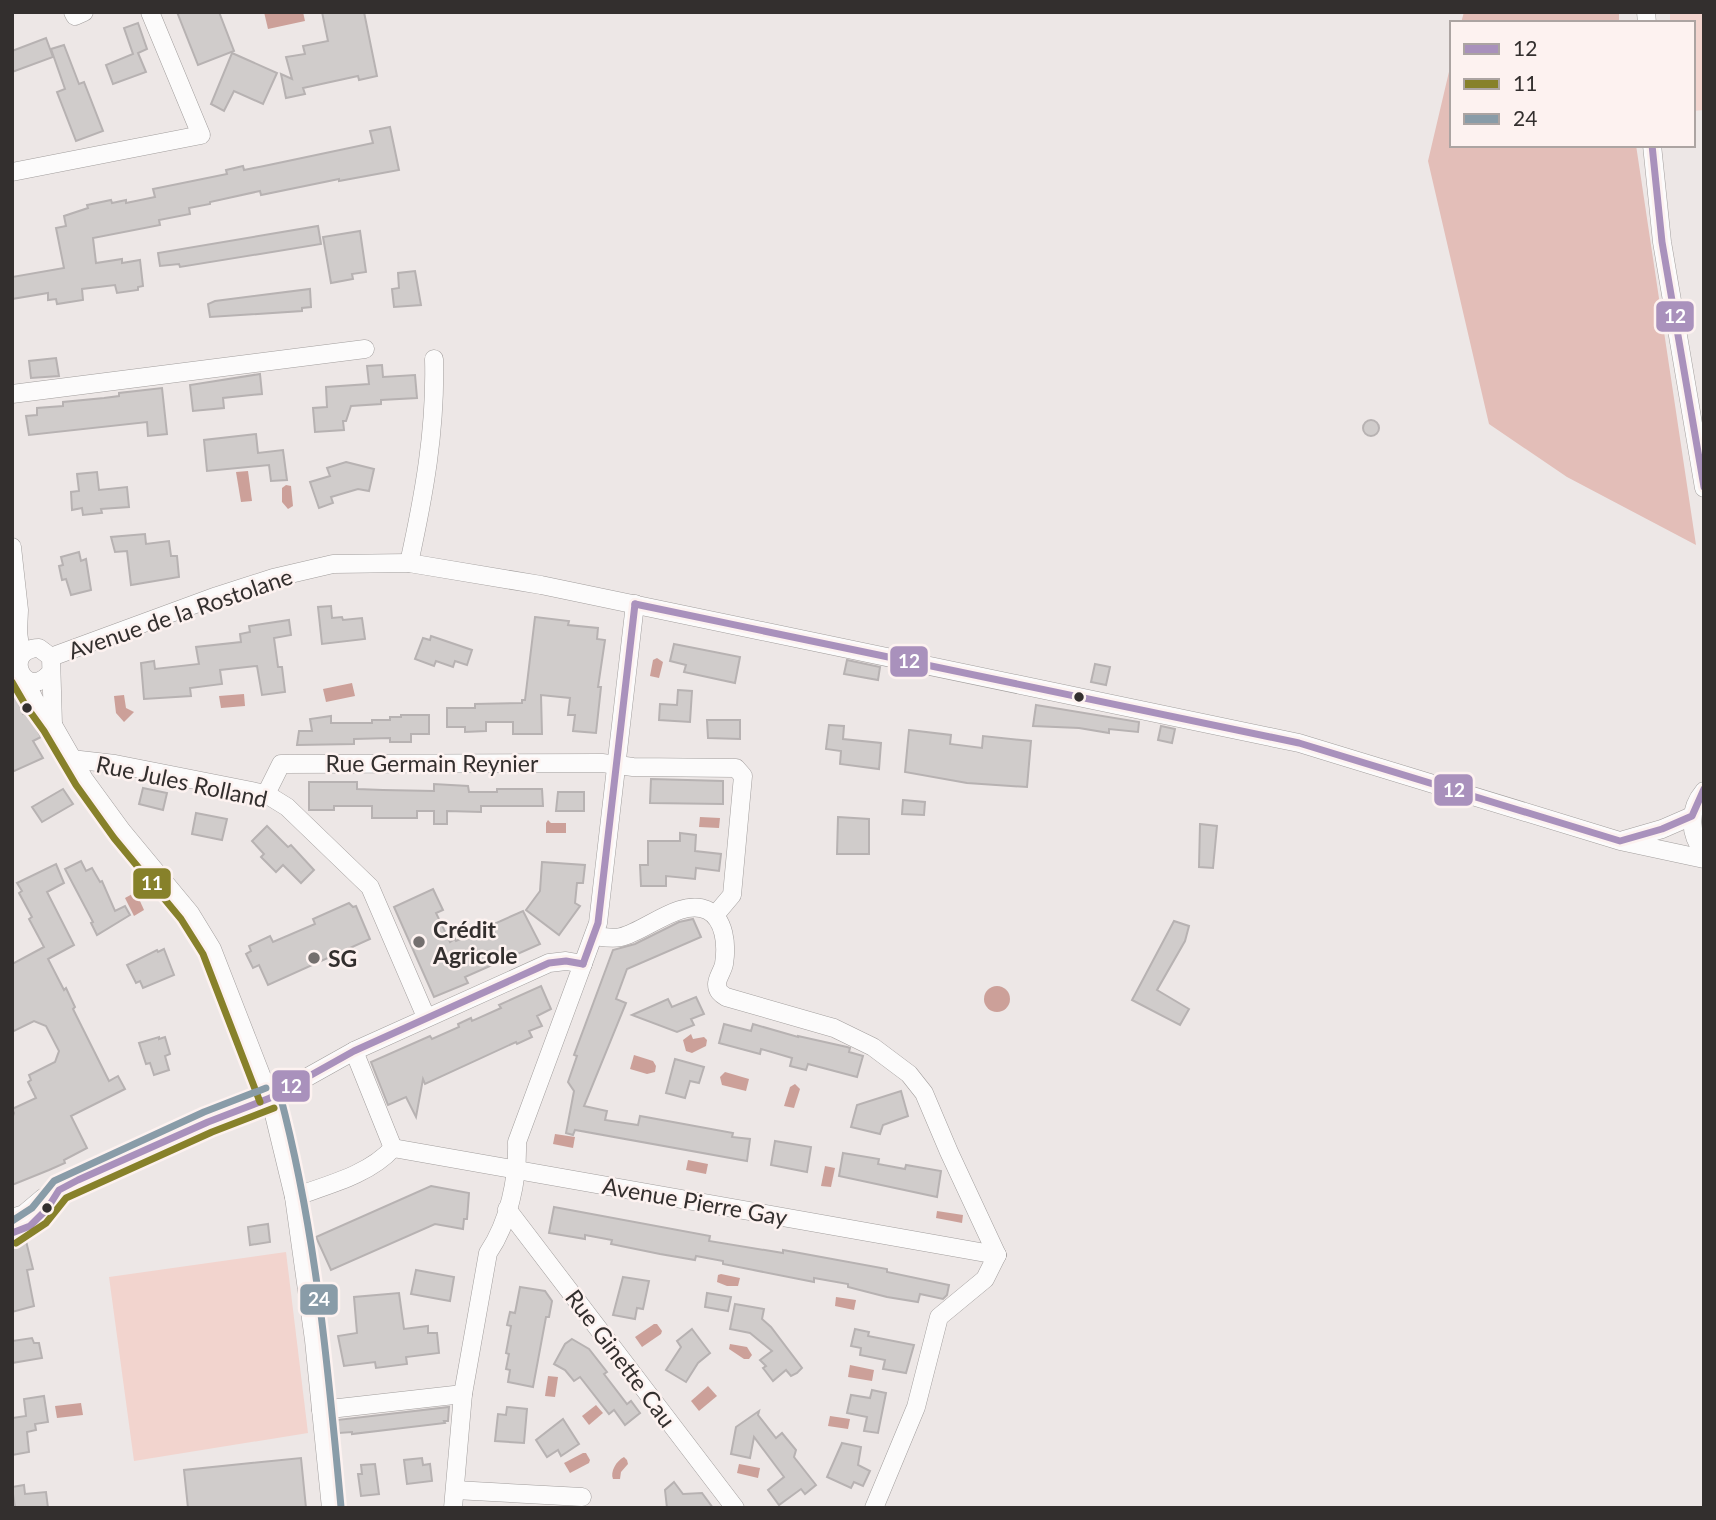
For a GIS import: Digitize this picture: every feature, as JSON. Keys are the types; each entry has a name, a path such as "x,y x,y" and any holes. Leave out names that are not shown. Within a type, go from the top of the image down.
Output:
{"street":[{"path":"73,12 75,16 84,12"},
{"path":"12,172 201,135 150,12"},
{"path":"1651,147 1662,242 1704,488"},
{"path":"12,394 365,349"},
{"path":"409,563 431,449 434,359"},
{"path":"12,547 14,588 19,610 19,668 35,701 71,759 122,831 190,913 212,949 270,1098 294,1197 331,1508"},
{"name":"Avenue de la Rostolane","path":"47,659 273,578 333,565 409,563 541,584 1299,743 1620,841 1704,859"},
{"path":"582,1497 454,1499 463,1394 488,1253 507,1209 518,1171 517,1142 598,923 635,604"},
{"path":"19,610 47,659 52,725"},
{"path":"19,668 29,648 47,659"},
{"path":"19,668 35,682 45,679 47,659"},
{"name":"Rue Jules Rolland","path":"71,759 115,764 266,794 287,807 370,887 426,1017"},
{"path":"617,763 633,767 736,768 743,776 732,895 716,914"},
{"name":"Rue Germain Reynier","path":"266,794 281,764 617,763"},
{"path":"1703,791 1692,816 1692,828 1695,841 1704,853"},
{"path":"1620,841 1661,829 1692,816"},
{"path":"594,936 619,938 688,907 701,907 716,914 723,931 724,943 724,965 716,984 719,992 726,997 834,1028 873,1047 909,1074 924,1093 998,1255 985,1279 939,1317 916,1407 874,1508"},
{"path":"12,1218 24,1214 43,1198 59,1190 208,1122 270,1098 354,1051 426,1017 549,963 566,961 583,964"},
{"path":"294,1197 358,1172 385,1157 393,1148 354,1051"},
{"name":"Avenue Pierre Gay","path":"393,1148 998,1255"},
{"path":"12,1233 30,1226 47,1209 59,1190"},
{"name":"Rue Ginette Cau","path":"507,1209 735,1508"},
{"path":"321,1410 463,1394"}],"shaded area":[{"path":"264,12 303,12 305,21 268,29"},
{"path":"1464,12 1619,12 1619,21 1462,21"},
{"path":"1670,12 1704,12 1704,110 1695,111 1695,21 1670,21"},
{"path":"1450,68 1450,147 1636,147 1696,545 1567,477 1489,424 1428,161"},
{"path":"248,471 252,501 241,502 236,472"},
{"path":"291,486 293,506 288,509 282,502 282,488"},
{"path":"657,658 663,662 659,678 650,676 653,660"},
{"path":"352,683 355,696 326,702 323,689"},
{"path":"244,694 245,706 221,708 219,696"},
{"path":"124,695 126,708 134,712 124,722 116,713 114,696"},
{"path":"700,817 720,818 719,828 699,827"},
{"path":"548,820 551,823 566,823 566,833 546,833"},
{"path":"136,892 144,910 134,916 125,898"},
{"path":"997,986 1006,990 1010,999 1006,1008 997,1012 988,1008 984,999 988,990"},
{"path":"691,1034 693,1039 704,1037 707,1040 706,1046 692,1053 686,1051 683,1040"},
{"path":"634,1055 653,1061 655,1072 647,1074 630,1069"},
{"path":"725,1072 749,1079 746,1091 722,1085 720,1077"},
{"path":"795,1084 800,1089 794,1108 784,1106 790,1087"},
{"path":"555,1134 575,1137 573,1148 553,1144"},
{"path":"688,1160 708,1164 706,1174 686,1170"},
{"path":"825,1166 835,1168 831,1187 821,1186"},
{"path":"937,1211 963,1215 962,1223 936,1218"},
{"path":"286,1252 308,1433 134,1461 109,1277"},
{"path":"718,1275 740,1278 738,1286 717,1282"},
{"path":"836,1297 856,1300 854,1310 835,1306"},
{"path":"654,1324 662,1331 661,1334 642,1347 635,1337"},
{"path":"730,1344 747,1347 752,1355 749,1359 744,1359 729,1349"},
{"path":"850,1365 874,1370 872,1381 848,1377"},
{"path":"548,1376 558,1377 555,1397 545,1396"},
{"path":"708,1386 717,1396 699,1411 691,1401"},
{"path":"81,1403 83,1415 57,1418 55,1406"},
{"path":"596,1405 603,1413 589,1425 582,1416"},
{"path":"830,1416 850,1419 848,1429 828,1426"},
{"path":"586,1453 589,1463 570,1473 564,1463"},
{"path":"624,1457 628,1464 621,1472 620,1479 613,1479 614,1467"},
{"path":"739,1464 760,1468 758,1478 737,1473"}],"building":[{"path":"177,12 219,12 234,51 198,65"},
{"path":"322,12 364,12 377,76 359,80 358,76 303,88 305,94 286,98 281,74 292,79 286,57 305,54 303,46 328,41"},
{"path":"138,23 147,49 138,53 146,72 113,84 106,65 133,54 124,28"},
{"path":"46,38 53,57 12,72 12,51"},
{"path":"64,45 79,84 84,82 103,131 76,141 57,92 65,89 51,49"},
{"path":"232,53 277,73 263,104 234,91 224,111 211,104"},
{"path":"390,127 399,170 261,195 260,191 210,202 189,208 190,214 159,220 160,225 93,238 96,263 122,259 122,263 140,260 143,286 138,287 138,290 117,293 115,285 82,289 83,300 57,304 56,299 48,300 48,293 12,299 12,277 64,268 56,228 66,226 64,216 88,208 87,205 111,200 112,203 126,200 126,203 155,197 153,189 227,174 226,170 243,166 244,170 373,143 370,131"},
{"path":"318,226 321,244 180,267 179,264 160,266 158,253"},
{"path":"360,231 366,272 352,274 353,279 331,283 323,237"},
{"path":"415,271 421,305 394,307 392,289 399,288 398,273"},
{"path":"310,289 311,307 302,308 302,311 210,317 208,304 215,301"},
{"path":"56,358 59,376 31,378 29,361"},
{"path":"382,365 383,377 415,375 417,398 381,400 381,404 351,406 346,421 343,421 344,430 315,432 313,408 327,407 326,387 369,384 367,366"},
{"path":"260,374 262,394 223,398 224,408 193,411 190,385"},
{"path":"162,388 167,434 148,436 147,422 29,435 26,416 37,415 37,408 63,406 63,402"},
{"path":"1368,420 1374,420 1379,428 1377,434 1368,436 1363,431 1363,425"},
{"path":"256,434 258,453 283,450 287,480 271,481 269,465 207,471 204,440"},
{"path":"346,462 374,469 369,491 358,489 331,497 333,503 319,508 310,482 330,476 327,468"},
{"path":"97,472 99,490 127,487 129,507 101,509 102,513 83,515 82,508 72,510 71,492 79,491 77,474"},
{"path":"145,534 146,544 169,541 171,556 177,556 179,577 131,585 127,551 115,552 111,537"},
{"path":"79,552 81,561 86,559 91,590 71,595 66,579 62,580 59,566 63,565 61,557"},
{"path":"331,606 332,618 362,618 365,639 322,644 318,607"},
{"path":"535,617 569,621 568,625 598,628 597,639 605,640 598,687 601,687 596,733 573,731 575,715 568,715 570,698 541,695 542,734 513,734 513,722 486,722 486,731 465,732 465,727 447,727 447,708 475,708 475,704 522,703 522,700 525,700"},
{"path":"289,620 291,635 274,638 285,692 262,695 257,666 220,670 222,684 190,688 191,696 144,699 141,663 154,661 155,669 199,664 196,647 241,642 240,634 250,632 249,626"},
{"path":"431,636 472,650 467,665 455,661 453,667 436,661 434,666 415,659 423,638 430,640"},
{"path":"674,644 740,657 735,683 684,672 686,665 670,661"},
{"path":"847,660 880,667 878,680 844,674"},
{"path":"1095,664 1110,667 1106,685 1091,682"},
{"path":"678,690 692,691 690,722 659,720 660,704 677,705"},
{"path":"12,691 23,714 28,712 41,737 33,741 43,758 12,772"},
{"path":"1036,705 1139,722 1138,732 1109,729 1109,733 1079,728 1033,726"},
{"path":"429,715 429,734 411,734 411,742 390,742 390,738 354,739 354,744 297,745 299,731 312,731 310,719 331,716 331,723 372,723 372,720 390,720 390,717"},
{"path":"707,720 740,720 740,739 708,738"},
{"path":"829,725 844,726 843,739 881,743 879,769 840,764 841,751 826,749"},
{"path":"1161,726 1175,729 1172,743 1158,740"},
{"path":"909,730 951,735 950,744 982,748 983,736 1031,741 1027,787 967,783 905,772"},
{"path":"651,779 723,781 723,804 650,803"},
{"path":"309,782 357,782 357,789 383,790 434,791 434,784 468,786 469,792 542,789 543,806 481,806 481,812 447,811 447,824 434,824 434,811 417,811 417,818 372,818 372,806 334,806 334,810 309,810"},
{"path":"143,788 167,793 163,810 139,804"},
{"path":"63,789 73,804 42,822 32,807"},
{"path":"558,792 584,792 584,811 556,811"},
{"path":"903,800 925,802 924,815 902,814"},
{"path":"196,813 227,819 222,840 192,834"},
{"path":"838,817 869,819 869,854 837,854"},
{"path":"1200,824 1217,826 1213,868 1199,867"},
{"path":"267,826 288,847 291,845 314,870 301,883 283,865 276,872 261,857 264,854 252,841"},
{"path":"680,833 696,835 695,851 721,854 719,871 696,868 695,879 666,876 666,886 641,886 640,865 648,865 648,841 680,841"},
{"path":"81,861 86,871 92,868 100,882 102,881 115,911 125,906 130,915 97,935 65,869"},
{"path":"542,862 585,865 583,883 577,883 575,903 580,906 559,935 526,910 540,891"},
{"path":"56,864 64,883 47,892 74,945 48,959 64,990 66,988 75,1007 73,1009 109,1081 118,1076 125,1089 71,1116 87,1148 64,1160 65,1163 12,1185 12,1109 36,1098 28,1082 31,1080 29,1075 55,1062 59,1051 46,1026 34,1021 12,1032 12,964 44,947 29,919 32,917 19,893 22,891 17,883"},
{"path":"433,889 443,910 436,913 450,942 523,911 540,944 465,977 468,983 434,997 394,907"},
{"path":"349,903 353,907 356,906 370,939 268,985 259,965 253,968 246,954 251,951 249,946 270,936 273,942 315,924 313,919"},
{"path":"693,919 701,937 627,969 616,999 626,1003 584,1106 607,1111 605,1120 638,1125 640,1116 733,1133 732,1137 750,1139 747,1161 575,1130 573,1135 566,1133 574,1091 568,1082 577,1056 574,1055 613,950 635,944 679,922"},
{"path":"1174,921 1189,926 1185,941 1157,990 1189,1009 1180,1025 1132,1000"},
{"path":"164,949 174,975 143,988 140,981 136,983 127,965"},
{"path":"541,986 551,1009 537,1016 542,1026 529,1031 532,1037 425,1084 423,1079 416,1117 406,1097 388,1105 371,1062 430,1036 432,1039 459,1027 458,1024 501,1008 499,1005"},
{"path":"696,997 704,1014 691,1019 694,1025 677,1032 632,1015 668,999 672,1007"},
{"path":"724,1024 751,1031 753,1024 850,1048 849,1052 863,1056 857,1077 808,1064 806,1070 790,1066 792,1058 761,1049 760,1054 719,1043"},
{"path":"165,1037 170,1054 165,1056 169,1070 154,1075 150,1063 146,1064 139,1043"},
{"path":"675,1059 704,1067 699,1083 690,1081 685,1098 666,1093"},
{"path":"901,1091 908,1116 883,1125 880,1134 851,1127 857,1105"},
{"path":"775,1141 811,1147 807,1172 771,1165"},
{"path":"843,1153 879,1159 878,1164 905,1169 906,1165 941,1171 937,1197 839,1176"},
{"path":"431,1186 469,1193 467,1219 464,1219 463,1229 435,1224 331,1270 316,1237"},
{"path":"554,1207 710,1236 709,1241 783,1253 783,1250 887,1269 887,1272 949,1285 947,1295 943,1299 920,1294 918,1302 848,1287 848,1284 814,1278 814,1282 696,1256 695,1260 660,1254 611,1244 612,1240 585,1235 585,1239 549,1233"},
{"path":"268,1224 270,1242 250,1245 248,1227"},
{"path":"26,1241 33,1269 27,1270 34,1306 12,1312 12,1244"},
{"path":"416,1270 454,1277 450,1301 411,1294"},
{"path":"623,1277 649,1281 643,1309 637,1308 635,1319 613,1315"},
{"path":"520,1287 545,1291 552,1301 549,1317 546,1317 533,1387 508,1382 510,1370 506,1369 511,1326 507,1325 510,1312 515,1313"},
{"path":"399,1293 404,1329 428,1326 428,1333 437,1333 439,1353 406,1357 407,1364 376,1368 375,1362 344,1366 338,1336 357,1333 354,1297"},
{"path":"707,1293 731,1297 728,1311 705,1307"},
{"path":"735,1304 764,1309 762,1319 802,1368 797,1373 791,1376 786,1370 773,1381 760,1360 772,1351 750,1333 730,1329"},
{"path":"692,1329 710,1353 698,1363 686,1382 666,1370 681,1347 677,1341"},
{"path":"855,1329 869,1332 868,1336 914,1345 906,1373 883,1369 885,1360 860,1355 861,1348 851,1346"},
{"path":"32,1338 34,1343 39,1343 42,1358 12,1363 12,1341"},
{"path":"572,1339 589,1349 627,1404 631,1401 640,1413 625,1425 614,1410 609,1414 580,1377 574,1381 565,1370 554,1364 565,1344"},
{"path":"872,1390 886,1393 878,1433 864,1431 867,1417 847,1413 851,1395 870,1398"},
{"path":"44,1396 48,1422 35,1424 36,1430 27,1432 29,1452 12,1455 12,1418 26,1416 24,1399"},
{"path":"449,1407 448,1421 444,1421 445,1423 352,1434 339,1433 337,1420"},
{"path":"507,1407 527,1409 524,1443 495,1441 498,1414 506,1415"},
{"path":"759,1411 758,1415 776,1438 782,1433 796,1450 794,1457 816,1485 805,1494 801,1489 779,1505 768,1490 784,1477 754,1437 750,1458 731,1454 736,1427"},
{"path":"563,1419 579,1444 561,1456 558,1450 547,1457 536,1440"},
{"path":"842,1443 861,1447 858,1465 870,1471 863,1486 854,1482 851,1488 827,1477"},
{"path":"301,1458 306,1508 188,1508 184,1470"},
{"path":"422,1458 423,1465 430,1464 432,1481 407,1484 404,1460"},
{"path":"375,1464 379,1494 361,1496 358,1474 362,1474 361,1465"},
{"path":"674,1482 683,1494 702,1493 713,1508 667,1508 665,1490"},
{"path":"24,1485 25,1494 46,1492 48,1508 15,1508 12,1487"}],"transit line":[{"name":"12","path":"1652,147 1662,242 1704,487"},
{"name":"12","path":"635,604 1299,743 1620,841 1662,829 1692,816 1704,789"},
{"name":"12","path":"583,964 598,923 635,604"},
{"name":"11","path":"12,682 76,785 114,838 181,919 203,954 260,1102"},
{"name":"12","path":"12,1233 30,1226 47,1209 59,1190 78,1180 208,1122 270,1098 354,1051 549,963 566,961 583,964"},
{"name":"24","path":"12,1221 32,1208 54,1181 204,1112 266,1088"},
{"name":"24","path":"280,1095 312,1248 341,1507"},
{"name":"11","path":"16,1243 46,1223 66,1198 212,1132 274,1108"}],"place":[{"name":"Crédit Agricole","path":"419,942"},
{"name":"SG","path":"314,958"}]}
